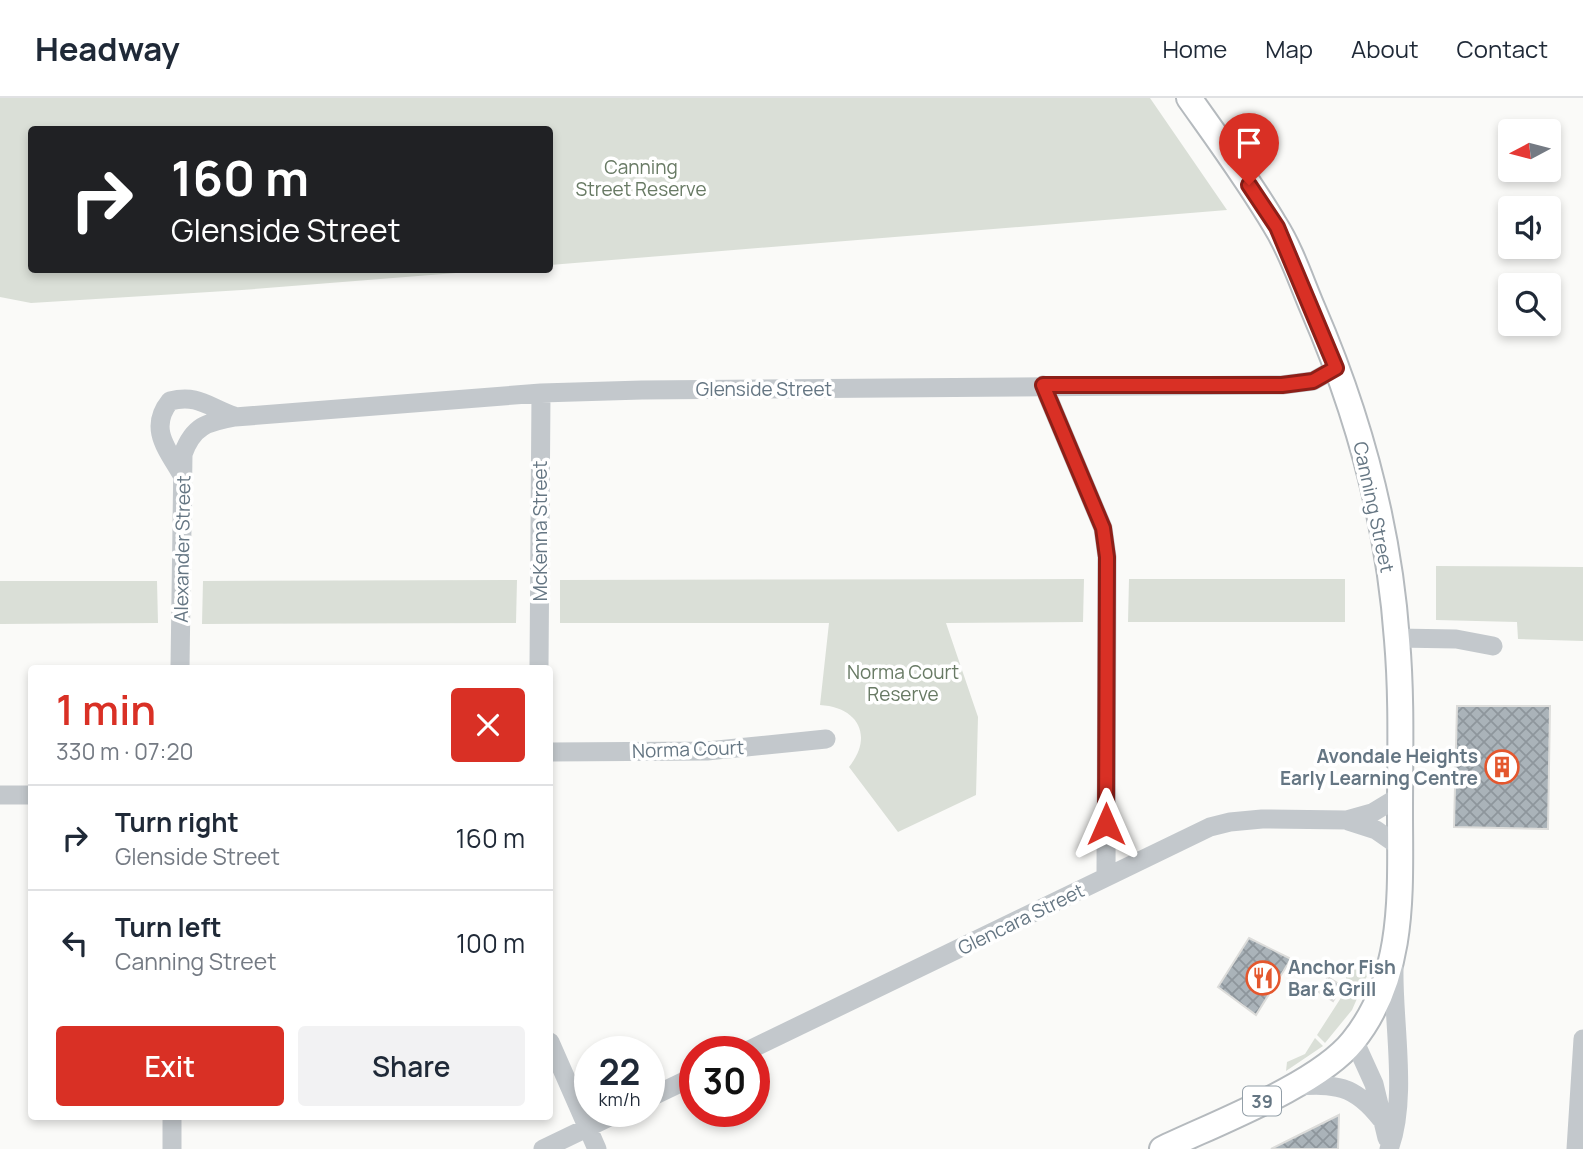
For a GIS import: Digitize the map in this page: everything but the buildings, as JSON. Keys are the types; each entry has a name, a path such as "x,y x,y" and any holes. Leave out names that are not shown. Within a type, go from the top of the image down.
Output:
{"main road":[{"name":"Canning Street","path":"1189,98 1277,227 1336,368 1358,431 1378,513 1397,638 1401,720 1394,958 1380,998 1354,1041"},
{"name":"39","path":"1162,1149 1293,1086 1333,1061 1354,1041"}],"street":[{"name":"Glenside Street","path":"194,432 206,422 235,417 541,393 1043,385 1282,385 1313,381 1336,368"},
{"path":"1043,385 1103,528 1107,557 1106,877"},
{"name":"McKenna Street","path":"539,665 541,393"},
{"path":"183,477 161,438 158,424 170,401 185,397 199,399 212,408 235,417"},
{"name":"Alexander Street","path":"180,665 183,454 194,432"},
{"path":"1397,638 1455,639 1493,646"},
{"name":"Norma Court","path":"553,752 707,751 826,739"},
{"path":"0,794 28,795"},
{"name":"Glencara Street","path":"770,1040 1210,827 1230,821 1347,820 1371,813 1400,796"},
{"name":"Glencara Street","path":"1347,820 1376,830 1399,846"},
{"name":"Canning Street","path":"1389,1149 1395,1131 1398,1047 1394,958"},
{"path":"1576,1149 1583,1039"},
{"name":"Canning Street","path":"1354,1041 1368,1069 1389,1149"},
{"path":"553,1049 597,1149"},
{"path":"1293,1086 1348,1089 1363,1098 1385,1126"},
{"path":"172,1120 172,1149"},
{"path":"543,1149 587,1128"}],"green space":[{"name":"Canning Street Reserve","path":"0,98 1150,98 1227,210 553,265 553,126 28,126 28,273 456,273 31,303 0,297"},
{"path":"1436,566 1583,567 1583,641 1518,639 1517,622 1436,620"},
{"name":"Norma Court Reserve","path":"1084,579 1083,622 946,623 978,717 976,795 898,832 849,767 860,745 858,725 844,711 820,705 829,623 560,623 560,580"},
{"path":"1129,579 1345,579 1345,622 1128,622"},
{"path":"517,580 516,623 202,624 203,581"},
{"path":"0,581 157,581 158,623 0,624"},
{"path":"1370,969 1352,1010 1325,1043 1317,1035 1346,990 1346,971"},
{"path":"1315,1038 1323,1046 1286,1071 1287,1062 1305,1054"}],"place":[{"name":"Avondale Heights Early Learning Centre","path":"1502,767"},
{"name":"Anchor Fish Bar & Grill","path":"1263,978"}],"route":[{"path":"1106,824 1107,557 1103,528 1043,385 1282,385 1313,381 1336,368 1277,227 1249,185"}]}
